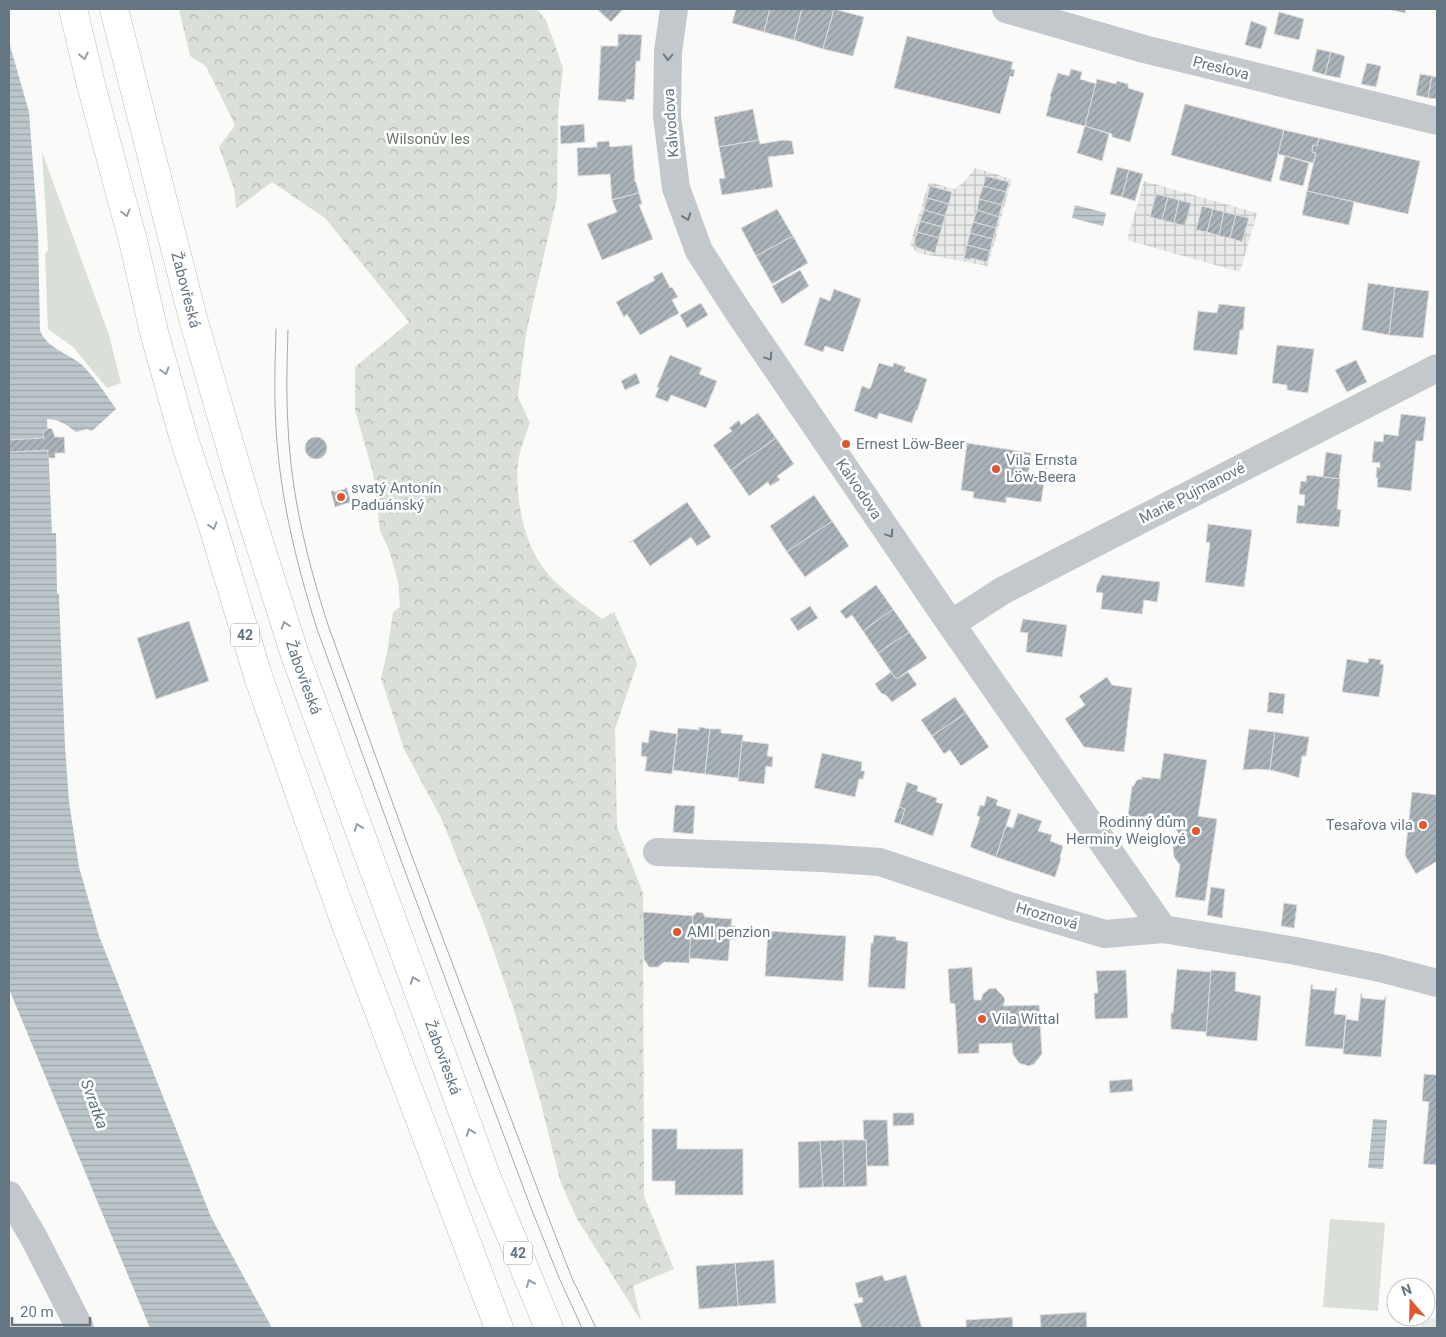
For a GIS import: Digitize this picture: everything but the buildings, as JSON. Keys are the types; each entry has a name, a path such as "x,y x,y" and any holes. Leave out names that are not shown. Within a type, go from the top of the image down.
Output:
{"highway":[{"name":"42","path":"73,9 133,241 154,332 184,439 211,520 258,676 339,905 499,1328"},
{"name":"Žabovřeská","path":"114,9 194,322 248,508 295,655 487,1178 549,1328"}],"street":[{"name":"Kalvodova","path":"674,9 668,52 668,116 676,188 699,251 737,310 951,624 1163,929"},
{"name":"Preslova","path":"1006,9 1144,49 1437,121"},
{"name":"Marie Pujmanové","path":"951,624 1002,591 1437,368"},
{"name":"Hroznová","path":"656,852 880,862 1012,907 1105,934 1163,929 1296,951 1380,968 1437,983"},
{"path":"9,1195 34,1238 80,1328"}],"shaded area":[{"path":"975,168 1012,179 988,266 917,253 910,244 929,182 955,189 965,181"},
{"path":"1144,181 1257,213 1240,272 1127,240"},
{"path":"1437,1319 1437,1328 1420,1328 1436,1327"}],"green space":[{"name":"Wilsonův les","path":"179,9 537,9 546,20 563,68 558,112 557,198 526,334 518,397 530,423 519,458 517,477 523,522 527,537 540,564 561,587 602,619 614,612 637,664 615,729 617,827 643,893 644,1196 674,1269 633,1286 641,1321 576,1217 560,1180 539,1096 514,1010 485,926 441,818 404,749 381,678 393,612 400,607 398,581 389,550 380,531 373,473 355,410 355,367 409,322 325,218 272,182 236,209 234,189 219,147 235,125 206,66 190,56"},
{"path":"42,152 109,335 121,383 107,388 73,347 48,329 45,254 48,250"},
{"path":"1330,1219 1385,1223 1378,1311 1323,1307"}],"water":[{"name":"Svratka","path":"9,42 29,112 38,231 40,331 53,347 82,365 116,409 92,431 87,429 76,432 59,421 47,419 52,533 56,533 57,593 59,594 69,802 79,867 99,936 211,1217 272,1328 150,1328 9,989"},
{"path":"1075,205 1106,213 1103,226 1072,218"},
{"path":"1373,1119 1387,1120 1383,1169 1368,1168"}],"tram line":[{"path":"276,329 275,403 278,454 290,530 309,604 402,863 531,1208 582,1328"},
{"path":"288,330 287,414 293,477 301,527 320,601 413,859 547,1214 572,1278 596,1328"}],"place":[{"name":"Ernest Löw-Beer","path":"846,444"},
{"name":"Vila Ernsta Löw-Beera","path":"996,469"},
{"name":"svatý Antonín Paduánský","path":"341,497"},
{"name":"Tesařova vila","path":"1423,825"},
{"name":"Rodinný dům Herminy Weiglové","path":"1196,831"},
{"name":"AMI penzion","path":"677,932"},
{"name":"Vila Wittal","path":"982,1019"}]}
